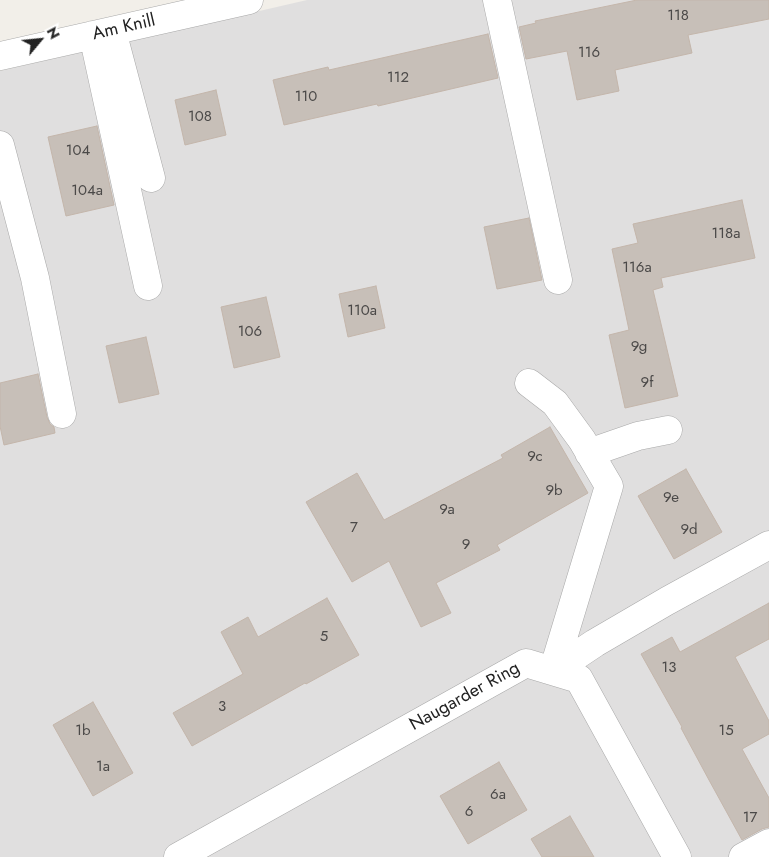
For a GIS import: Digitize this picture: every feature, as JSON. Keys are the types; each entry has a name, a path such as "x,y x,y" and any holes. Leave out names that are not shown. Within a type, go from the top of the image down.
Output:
{"street":[{"name":"Am Knill","path":"0,56 249,0"},
{"path":"497,0 558,280"},
{"path":"103,33 150,178"},
{"path":"103,33 148,286"},
{"path":"0,145 35,278 62,414"},
{"path":"529,384 555,403 582,440 609,486 553,671"},
{"path":"590,453 638,436 668,430"},
{"path":"553,671 667,601 769,545"},
{"name":"Naugarder Ring","path":"178,857 526,663 578,679 678,857"},
{"path":"743,857 769,843"}],"shaded area":[{"path":"307,0 769,0 769,857 0,857 0,71"}],"building":[{"path":"637,0 769,0 769,19 688,35 692,53 615,70 619,91 577,100 567,51 526,59 519,27 536,23 535,21"},
{"path":"488,34 498,78 378,106 377,104 284,125 273,80 328,67 329,70"},
{"path":"216,90 226,135 185,145 175,100"},
{"path":"97,126 114,205 66,216 48,137"},
{"path":"742,200 755,258 661,278 663,287 653,290 678,396 625,408 609,335 629,330 612,249 638,243 633,224"},
{"path":"529,218 542,280 497,289 484,227"},
{"path":"376,286 385,328 348,337 339,294"},
{"path":"266,297 280,357 234,368 221,307"},
{"path":"146,337 159,394 119,403 106,346"},
{"path":"38,374 47,417 50,424 54,427 55,433 4,445 0,426 0,383"},
{"path":"550,427 588,493 497,545 500,550 436,583 451,613 421,627 389,561 352,582 306,502 357,473 384,520 503,458 501,455"},
{"path":"686,469 722,532 674,559 638,496"},
{"path":"327,598 359,655 192,746 173,713 243,674 221,632 248,617 258,637"},
{"path":"769,603 769,639 735,657 769,721 769,734 742,749 769,798 769,827 742,840 641,654 672,637 680,652"},
{"path":"93,702 133,773 93,796 53,725"},
{"path":"499,762 527,810 468,844 440,796"},
{"path":"570,816 594,857 542,857 531,839"}]}
